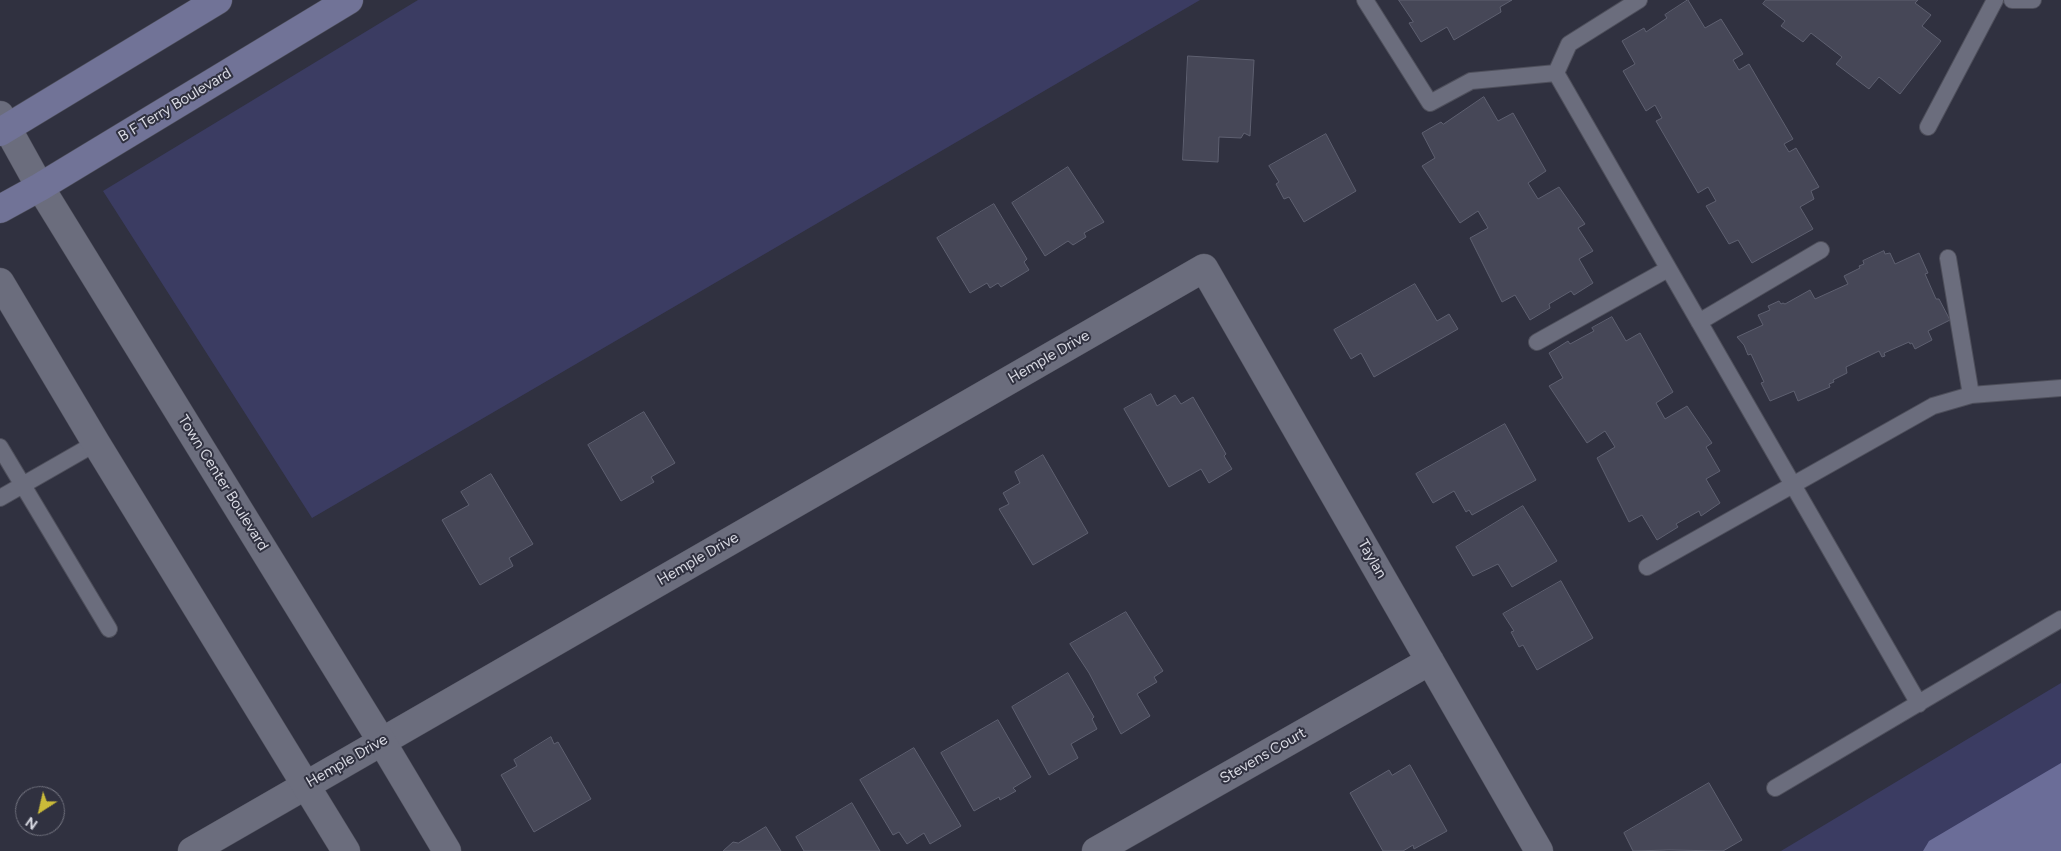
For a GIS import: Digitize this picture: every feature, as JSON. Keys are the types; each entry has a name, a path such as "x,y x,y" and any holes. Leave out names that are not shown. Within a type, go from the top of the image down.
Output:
{"main road":[{"path":"3,125 218,0"},
{"name":"B F Terry Boulevard","path":"0,209 40,187 348,0"}],"street":[{"name":"Town Center Boulevard","path":"3,125 447,851"},
{"name":"Hemple Drive","path":"192,851 1204,268"},
{"name":"Taylan","path":"1204,268 1539,851"},
{"path":"0,282 96,443 346,851"},
{"name":"Stevens Court","path":"1096,851 1430,662"}],"lane":[{"path":"1365,0 1430,103 1471,81 1556,73"},
{"path":"1556,73 1569,44 1640,0"},
{"path":"1928,127 1995,0"},
{"path":"2012,0 2032,0"},
{"path":"1556,73 1919,704"},
{"path":"1699,322 1821,250"},
{"path":"1948,258 1971,395"},
{"path":"1537,342 1668,269"},
{"path":"1647,567 1933,406 1971,395 2061,388"},
{"path":"0,498 96,443"},
{"path":"0,446 109,629"},
{"path":"1775,788 2061,619"}],"shaded area":[{"path":"418,0 1200,0 312,518 103,191"},
{"path":"2061,683 2061,851 1781,851"},
{"path":"2061,763 2061,851 1923,851 1929,841"}],"building":[{"path":"1399,0 1512,0 1500,7 1501,12 1454,40 1447,27 1421,42 1409,23 1413,22"},
{"path":"1688,0 1705,28 1721,19 1743,54 1733,60 1739,70 1749,64 1793,139 1784,144 1789,152 1796,148 1819,187 1811,191 1814,199 1800,207 1813,229 1752,263 1738,240 1729,244 1706,206 1716,201 1708,187 1698,193 1656,121 1662,118 1655,105 1646,111 1623,71 1635,64 1622,41 1644,28 1646,32 1667,18 1665,15"},
{"path":"1766,0 1918,0 1915,3 1931,15 1922,26 1941,41 1900,94 1879,77 1869,89 1836,64 1842,57 1811,33 1803,42 1781,26 1785,21 1763,4"},
{"path":"1188,56 1254,60 1250,136 1244,133 1241,138 1219,137 1218,162 1183,160"},
{"path":"1484,97 1498,121 1513,113 1546,171 1528,183 1538,199 1559,187 1585,224 1578,228 1593,251 1579,259 1593,283 1574,295 1571,291 1549,304 1550,308 1530,320 1515,295 1502,302 1470,238 1488,228 1478,211 1460,223 1422,166 1435,158 1422,133 1441,122 1443,124"},
{"path":"1326,134 1356,191 1304,222 1289,197 1284,199 1276,184 1279,182 1269,166"},
{"path":"1068,167 1104,222 1084,233 1086,237 1073,245 1068,241 1045,256 1012,203"},
{"path":"994,204 1027,259 1024,262 1029,270 1001,287 998,283 990,288 987,283 970,293 937,238"},
{"path":"1884,251 1885,254 1890,253 1895,264 1919,253 1928,273 1925,274 1936,299 1939,299 1950,320 1928,331 1932,340 1915,349 1912,343 1910,344 1909,342 1884,353 1885,356 1882,357 1879,351 1846,367 1847,373 1833,380 1834,382 1829,384 1830,387 1798,401 1794,391 1770,401 1761,383 1764,382 1751,354 1748,355 1744,345 1737,337 1763,325 1758,315 1770,310 1768,306 1779,301 1781,304 1785,304 1810,290 1815,299 1848,284 1844,276 1860,268 1859,266 1864,264 1863,261"},
{"path":"1415,284 1437,321 1449,314 1458,329 1374,377 1361,353 1351,359 1334,330"},
{"path":"1612,317 1626,341 1640,333 1673,392 1656,403 1665,419 1687,406 1712,443 1706,447 1720,471 1706,479 1720,503 1701,516 1699,511 1676,524 1678,527 1657,540 1642,515 1629,522 1597,458 1615,447 1605,431 1587,443 1549,386 1563,378 1549,353 1568,341 1570,344 1594,331 1592,328"},
{"path":"1151,394 1157,406 1175,395 1181,404 1193,397 1226,454 1224,456 1232,469 1209,483 1201,469 1169,487 1124,409"},
{"path":"644,412 675,463 651,477 654,482 621,501 588,445"},
{"path":"1505,424 1536,480 1472,515 1469,510 1466,512 1454,491 1433,503 1416,474"},
{"path":"1043,455 1088,533 1033,565 999,509 1009,504 1003,493 1020,483 1015,472"},
{"path":"491,474 533,544 509,558 513,566 480,585 442,520 469,505 461,492"},
{"path":"1523,506 1557,561 1512,587 1498,564 1473,576 1456,547"},
{"path":"1561,581 1593,638 1537,670 1523,645 1519,647 1511,632 1514,631 1503,614"},
{"path":"1126,612 1163,671 1154,677 1157,682 1137,694 1150,716 1121,734 1089,673 1070,644"},
{"path":"1068,673 1094,717 1092,719 1097,729 1071,744 1078,758 1049,775 1012,707"},
{"path":"998,720 1031,777 1013,788 1016,791 1000,800 999,797 974,811 941,753"},
{"path":"551,737 554,744 558,742 591,799 534,832 501,775 517,766 514,760"},
{"path":"914,748 961,826 930,844 924,833 907,844 899,832 893,835 860,780"},
{"path":"1410,765 1447,831 1414,849 1413,845 1403,851 1383,851 1350,793 1389,770 1392,775"},
{"path":"1709,783 1742,840 1723,851 1633,851 1624,833"},
{"path":"852,803 880,851 804,851 796,837"},
{"path":"766,827 781,851 723,851 733,842 738,843"}]}
